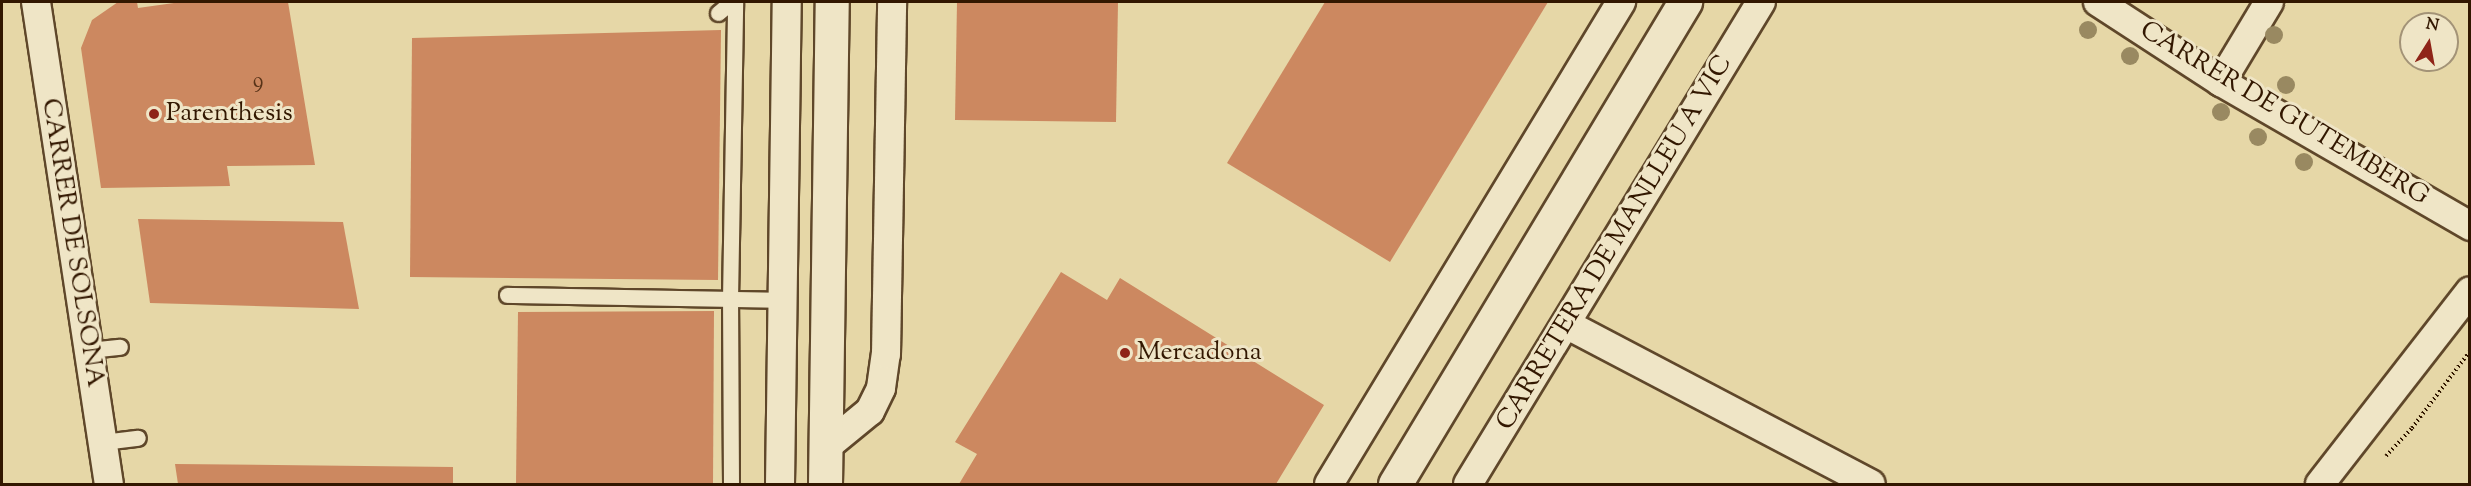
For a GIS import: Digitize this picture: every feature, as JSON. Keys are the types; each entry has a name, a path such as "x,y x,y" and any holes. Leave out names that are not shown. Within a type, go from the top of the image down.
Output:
{"street":[{"name":"CARRER DE SOLSONA","path":"36,2 109,484"},
{"path":"780,484 787,2"},
{"path":"825,484 832,2"},
{"path":"825,448 870,411 881,388 886,354 892,2"},
{"path":"1329,484 1622,2"},
{"path":"1395,484 1685,2"},
{"name":"CARRETERA DE MANLLEU A VIC","path":"1468,484 1761,2"},
{"name":"CARRER DE GUTEMBERG","path":"2098,2 2221,82 2469,226"},
{"path":"2221,82 2269,2"},
{"path":"2320,484 2469,291"},
{"path":"1566,324 1871,484"}],"lane":[{"path":"718,13 733,2"},
{"path":"731,484 733,2"},
{"path":"507,295 782,300"},
{"path":"89,350 120,346"},
{"path":"103,442 138,438"}],"path":[{"path":"2381,460 2412,428 2469,351"}],"building":[{"name":"Parenthesis","path":"118,2 137,2 138,8 181,2 288,2 315,165 227,166 230,186 101,188 81,48 92,20"},
{"path":"957,2 1118,2 1116,122 955,120"},
{"path":"1325,2 1548,2 1390,262 1227,163"},
{"path":"721,30 718,280 410,277 412,38"},
{"path":"138,219 343,222 359,309 150,303"},
{"name":"Mercadona","path":"1061,272 1107,300 1120,278 1324,405 1276,484 959,484 977,454 955,442"},
{"path":"714,311 713,484 516,484 518,312"},
{"path":"175,464 453,467 453,484 178,484"}],"place":[{"name":"Parenthesis","path":"154,114"},
{"name":"Mercadona","path":"1125,353"}]}
